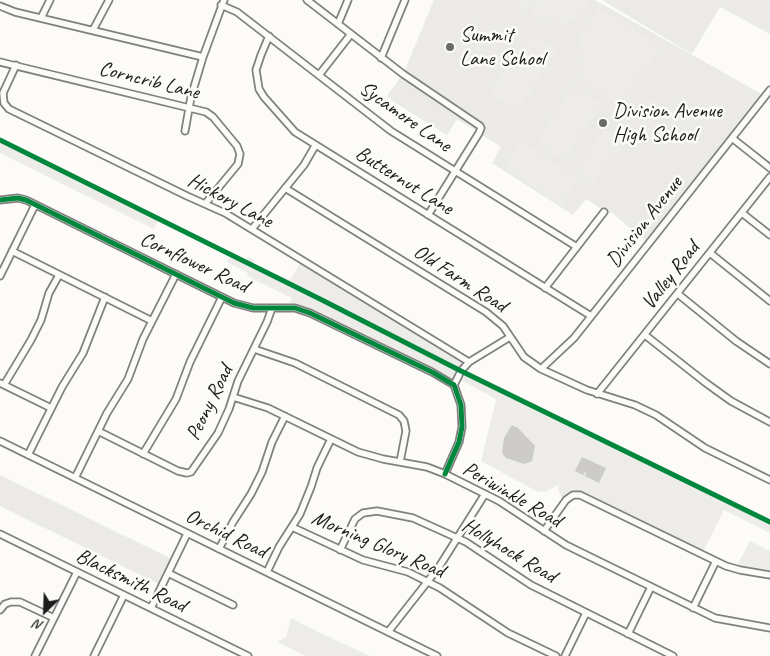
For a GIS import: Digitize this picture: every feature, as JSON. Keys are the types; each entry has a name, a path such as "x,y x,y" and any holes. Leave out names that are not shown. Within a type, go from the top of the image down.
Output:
{"street":[{"path":"41,18 50,0"},
{"path":"93,30 109,0"},
{"path":"308,0 381,58 480,126 479,134 428,215"},
{"path":"338,24 348,0"},
{"path":"381,58 405,0"},
{"path":"184,131 203,57 222,2"},
{"name":"Sycamore Lane","path":"222,2 391,131 577,247"},
{"path":"0,6 15,12 203,57"},
{"path":"319,75 351,34"},
{"name":"Butternut Lane","path":"269,36 256,70 259,89 295,132 591,316"},
{"name":"Corncrib Lane","path":"0,62 190,107 201,110 213,117 237,146 240,154 238,164 205,204"},
{"name":"Hickory Lane","path":"16,66 3,93 4,103 9,109 225,213 469,362"},
{"name":"Division Avenue","path":"541,369 574,338 770,90"},
{"path":"732,138 770,168"},
{"path":"252,229 304,165 315,146"},
{"name":"Valley Road","path":"597,394 770,177"},
{"name":"Old Farm Road","path":"285,188 486,312 502,326 524,356 541,369 597,394 635,405 656,415 705,448 770,480"},
{"name":"Cornflower Road","path":"0,200 18,198 35,205 243,306 295,308 310,312 432,372 454,385"},
{"path":"0,276 35,205"},
{"path":"545,288 604,212"},
{"path":"742,212 770,235"},
{"path":"12,251 152,321"},
{"path":"710,254 770,301"},
{"path":"75,478 107,413 128,380 143,340 176,274"},
{"path":"51,408 2,384 31,340 41,320 49,294 59,275"},
{"path":"678,294 736,341 770,364"},
{"path":"28,455 62,387 83,353 104,297"},
{"path":"143,454 176,399 190,362 222,297"},
{"name":"Peony Road","path":"98,431 178,471 191,472 218,433 238,381 272,308"},
{"path":"645,335 731,402 770,422"},
{"path":"445,474 460,442 462,427 461,405 454,385 461,371 469,362 510,338"},
{"path":"254,349 295,363 399,415 404,420 406,431 400,462"},
{"name":"Periwinkle Road","path":"233,397 268,408 367,455 427,467 445,474 509,507 566,545 693,608 723,620 770,628"},
{"path":"219,549 262,472 272,442 284,416"},
{"path":"266,572 278,547 307,498 317,468 331,439"},
{"name":"Orchid Road","path":"0,441 388,632 428,654 437,656"},
{"path":"388,632 439,567 485,494"},
{"path":"544,531 566,500 573,495 580,495 716,561 740,570 770,575"},
{"name":"Hollyhock Road","path":"340,550 355,520 363,513 369,511 413,518 480,550 530,585 673,656"},
{"name":"Morning Glory Road","path":"292,526 363,560 408,572 452,594 508,633 556,656"},
{"name":"Blacksmith Road","path":"0,534 248,656"},
{"path":"151,608 188,534"},
{"path":"693,608 716,561"},
{"path":"36,656 77,572"},
{"path":"168,573 233,605"},
{"path":"628,634 651,587"},
{"path":"94,656 124,595"},
{"path":"0,610 5,604 20,602 54,618"},
{"path":"565,656 586,613"}],"shaded area":[{"name":"Division Avenue High School","path":"434,0 595,0 765,96 647,242 611,212 609,214 586,199 573,215 492,163 501,147 457,119 447,135 387,96 404,72"},
{"path":"508,0 527,0 531,2 525,11"},
{"path":"538,0 586,0 591,3 579,16 567,23 560,24 547,17 532,18 528,15"},
{"path":"602,0 770,0 770,34 720,7 692,54"},
{"path":"598,7 658,45 659,51 616,106 584,80 581,35"},
{"path":"529,31 558,49 518,112 489,94"},
{"path":"573,85 602,103 565,161 536,143"},
{"path":"605,129 624,143 592,184 573,170"},
{"path":"0,140 159,219 154,229 0,153"},
{"path":"521,141 579,179 562,205 504,168"},
{"path":"231,256 245,262 248,257 255,260 253,264 290,280 300,263 463,363 453,381 313,311 289,304 292,298 247,276 248,273 227,262"},
{"path":"466,370 770,519 770,533 724,510 702,554 578,495 564,502 558,489 559,485 544,492 536,491 481,461 496,400 461,380"},
{"path":"512,425 518,428 535,446 532,461 524,464 506,458 502,453 504,438"},
{"path":"582,457 606,468 599,483 585,476 585,472 583,475 575,471"},
{"path":"0,475 176,561 163,586 0,506"},
{"path":"750,541 770,551 770,575 735,569"},
{"path":"291,618 370,656 306,656 277,642 286,637"}],"cycle path":[{"path":"0,140 461,371 770,522"},
{"path":"0,200 18,198 26,200 234,303 253,308 295,308 310,313 432,372 454,385 461,405 462,427 459,442 445,474"}],"place":[{"name":"Summit Lane School","path":"450,47"},
{"name":"Division Avenue High School","path":"603,123"}]}
